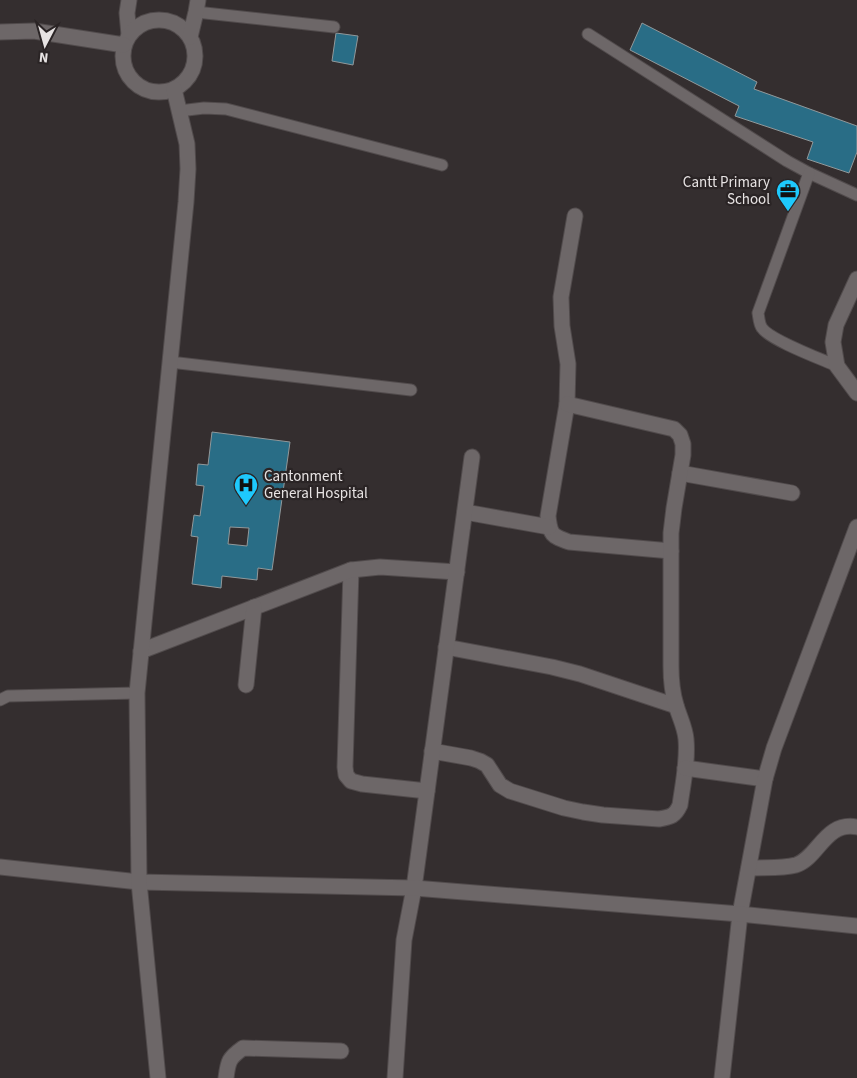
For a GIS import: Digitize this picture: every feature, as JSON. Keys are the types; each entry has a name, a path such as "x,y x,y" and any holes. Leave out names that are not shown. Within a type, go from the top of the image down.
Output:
{"street":[{"path":"127,40 138,27 148,22 160,20 172,22 182,28 190,37 194,48 195,60 191,72 184,82 174,89 162,92 151,92 140,87 130,79 122,57 127,40 129,0"},
{"path":"190,37 197,5"},
{"path":"0,32 34,31 127,40"},
{"path":"158,1078 139,882 137,693 188,169 187,144 174,89"},
{"path":"575,216 561,297 562,326 568,364 567,404 548,516 549,527 555,537 569,542 671,551"},
{"path":"857,279 836,325 833,342 837,366 857,393"},
{"path":"432,751 480,761 487,765 500,785 564,808 589,813 659,819 669,818 676,813 680,805 685,768 686,738 672,688 671,533 683,455 680,435 674,429 567,404"},
{"path":"395,1078 404,940 414,888 472,457"},
{"path":"680,473 792,493"},
{"path":"465,512 549,527"},
{"path":"722,1078 740,914 765,778 778,739 852,556 857,527"},
{"path":"141,651 351,570 380,567 457,572"},
{"path":"351,570 346,775 351,781 362,784 427,791"},
{"path":"246,684 254,607"},
{"path":"446,647 580,674 676,706"},
{"path":"685,768 765,778"},
{"path":"749,868 797,864 810,856 828,835 839,829 851,826 857,827"},
{"path":"0,867 139,882 414,888 740,914 857,926"},
{"path":"226,1078 228,1063 232,1055 243,1048 341,1051"}],"lane":[{"path":"197,5 334,27"},
{"path":"588,34 809,174 857,195"},
{"path":"179,111 204,108 226,109 442,165"},
{"path":"809,174 758,313 760,326 766,333 775,339 837,366"},
{"path":"170,362 411,390"},
{"path":"0,700 8,696 137,693"}],"building":[{"path":"642,23 757,82 754,89 857,126 857,152 849,173 807,159 813,142 735,116 739,106 630,50"},
{"path":"336,33 358,36 353,65 332,61"},
{"path":"212,432 290,442 272,570 258,568 257,580 222,576 221,588 192,584 198,537 191,536 194,515 200,516 204,486 196,485 198,464 208,465","holes":["230,527 249,528 247,546 228,544"]}],"place":[{"name":"Cantt Primary School","path":"788,212"},
{"name":"Cantonment General Hospital","path":"246,506"}]}
